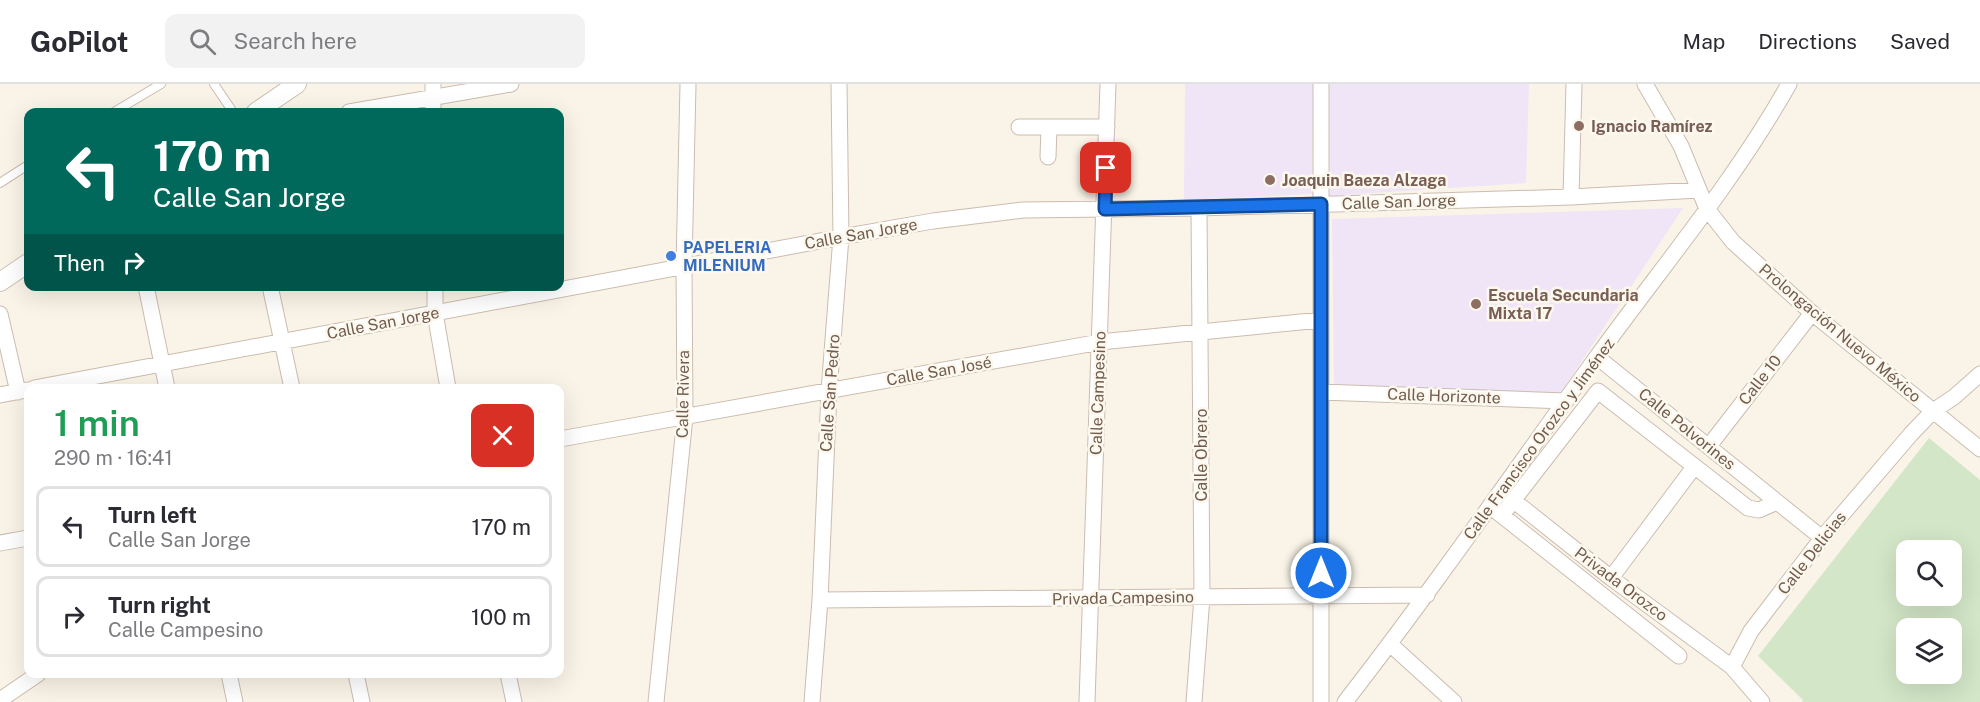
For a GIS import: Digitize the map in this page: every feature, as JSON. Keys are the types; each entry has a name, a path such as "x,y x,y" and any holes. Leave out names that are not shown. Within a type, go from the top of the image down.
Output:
{"street":[{"path":"262,108 297,84"},
{"path":"373,108 511,84"},
{"name":"Calle Rivera","path":"656,702 684,417 684,266 688,84"},
{"name":"Calle San Pedro","path":"812,702 820,600 828,391 842,237 839,84"},
{"name":"Calle Campesino","path":"1087,702 1108,84"},
{"path":"1321,84 1321,702"},
{"path":"1571,197 1574,84"},
{"name":"Prolongación Nuevo México","path":"1645,84 1681,147 1707,209 1732,242 1812,313 1980,449"},
{"name":"Calle Francisco Orozco y Jiménez","path":"1344,702 1496,510 1566,401 1707,209 1789,84"},
{"path":"1019,127 1107,127"},
{"path":"1048,157 1049,127"},
{"name":"Calle San Jorge","path":"564,289 933,221 1023,210 1571,197 1699,190"},
{"name":"Calle Obrero","path":"1194,702 1202,597 1198,207"},
{"path":"0,282 24,266"},
{"path":"147,291 166,384"},
{"path":"271,291 291,384"},
{"path":"435,291 435,313 447,384"},
{"name":"Calle San Jorge","path":"55,384 552,291"},
{"name":"Calle 10","path":"1709,446 1812,313"},
{"path":"0,314 23,391 0,395"},
{"name":"Calle San José","path":"564,438 1100,342 1321,320"},
{"name":"Calle Polvorines","path":"1597,357 1822,538"},
{"name":"Calle Delicias","path":"1732,667 1751,631 1822,538 1911,434 1934,411 1980,374"},
{"name":"Calle Polvorines","path":"1513,500 1598,391 1748,508 1759,510 1777,502"},
{"name":"Calle Horizonte","path":"1321,392 1566,401"},
{"path":"1611,578 1694,467"},
{"path":"1496,510 1513,500"},
{"name":"Privada Orozco","path":"1513,500 1611,578 1732,667"},
{"name":"Privada Orozco","path":"1496,510 1678,656"},
{"path":"0,543 24,539"},
{"name":"Privada Campesino","path":"820,600 1427,595"},
{"path":"1389,644 1454,702"},
{"path":"1732,667 1762,702"},
{"path":"0,700 32,678"},
{"path":"230,678 235,702"},
{"path":"357,678 362,702"},
{"path":"509,678 514,702"}],"lane":[{"path":"214,84 230,108"},
{"path":"121,108 158,85"},
{"path":"0,183 24,168"}],"shaded area":[{"path":"1185,84 1313,84 1312,194 1184,200"},
{"path":"1329,84 1529,84 1526,183 1329,196"},
{"name":"Escuela Secundaria Mixta 17","path":"1683,208 1556,400 1334,389 1332,219"}],"green space":[{"path":"1929,438 1980,480 1980,702 1802,702 1803,700 1758,656"}],"place":[{"name":"Ignacio Ramírez","path":"1579,126"},
{"name":"Joaquin Baeza Alzaga","path":"1270,180"},
{"name":"PAPELERIA MILENIUM","path":"671,256"},
{"name":"Escuela Secundaria Mixta 17","path":"1476,304"}],"route":[{"path":"1106,168 1105,209 1321,204 1321,573"}]}
